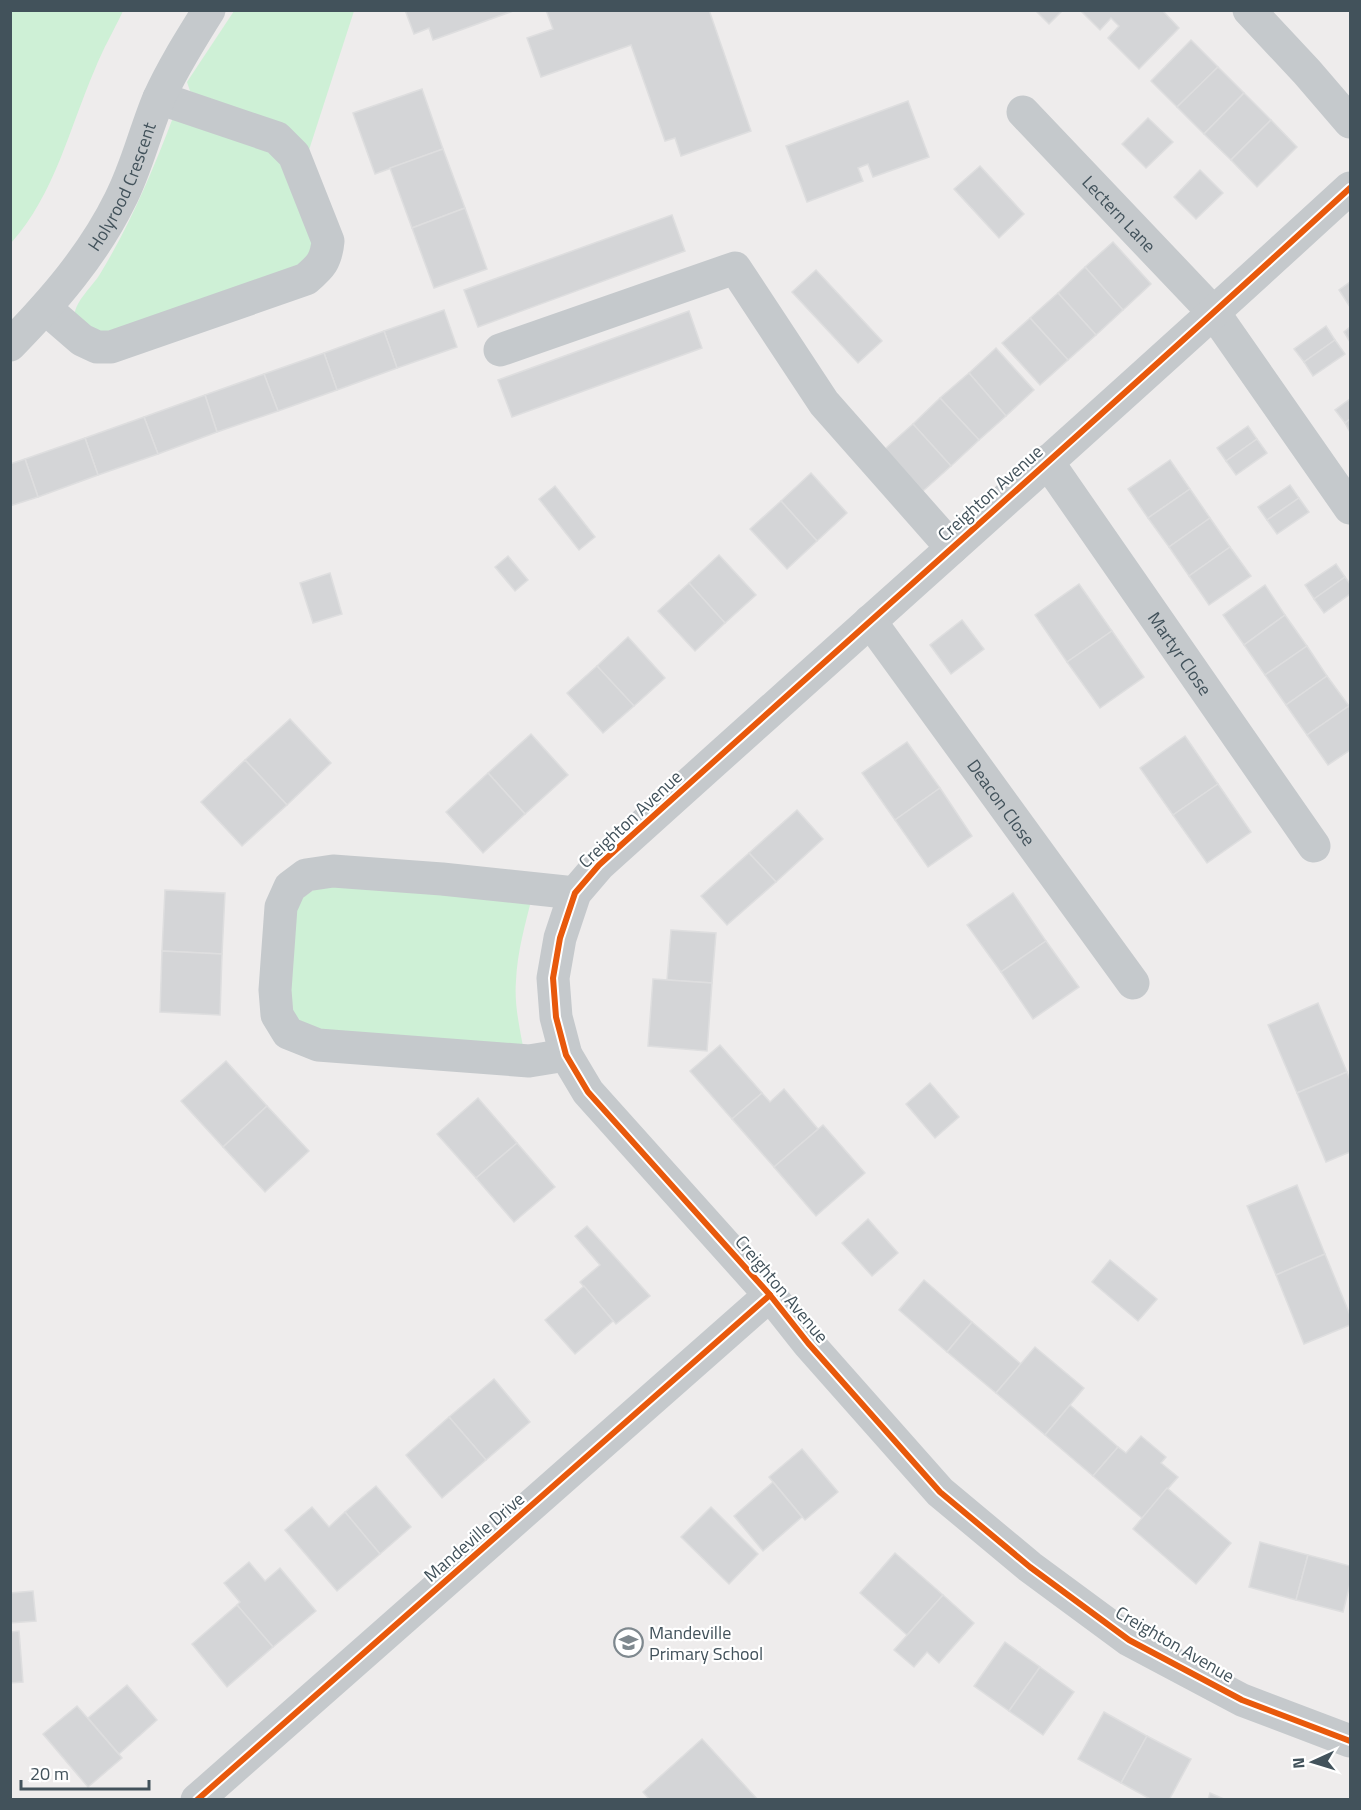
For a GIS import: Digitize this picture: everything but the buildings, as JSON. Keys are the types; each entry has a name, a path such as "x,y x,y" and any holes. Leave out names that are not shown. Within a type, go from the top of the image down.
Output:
{"street":[{"name":"Holyrood Crescent","path":"10,345 73,276 99,238 121,198 159,98 183,51 209,10"},
{"path":"1249,10 1350,122"},
{"path":"45,308 82,340 97,347 111,347 306,279 319,268 327,256 328,241 294,155 277,138 159,98"},
{"name":"Lectern Lane","path":"1023,112 1214,313 1350,508"},
{"name":"Creighton Avenue","path":"1350,188 599,865 575,893 560,938 553,978 556,1017 566,1055 588,1092 770,1295 808,1343 940,1492 1030,1567 1129,1640 1242,1700 1350,1741"},
{"path":"500,350 735,268 824,403 952,548"},
{"name":"Martyr Close","path":"1047,461 1314,846"},
{"name":"Deacon Close","path":"870,621 1133,983"},
{"path":"566,1055 529,1061 318,1046 288,1032 277,1015 275,990 281,908 290,887 306,875 333,871 442,879 575,893"},
{"name":"Mandeville Drive","path":"197,1800 770,1295"}],"green space":[{"path":"11,10 123,11 98,62 50,182 39,204 11,243"},
{"path":"234,11 354,11 309,150 190,91 187,82"},
{"path":"174,115 274,148 314,248 295,271 96,335 74,316 75,310 100,274 132,216"},
{"path":"330,885 532,897 524,928 516,981 517,1008 524,1052 327,1039 290,1016 289,925 302,898 315,889"}],"cycle path":[{"path":"1350,188 599,865 575,893 560,938 553,978 556,1017 566,1055 588,1092 770,1295 808,1343 940,1492 1030,1567 1129,1640 1242,1700 1350,1741"},
{"path":"197,1800 770,1295"}],"place":[{"name":"Mandeville Primary School","path":"628,1642"}]}
